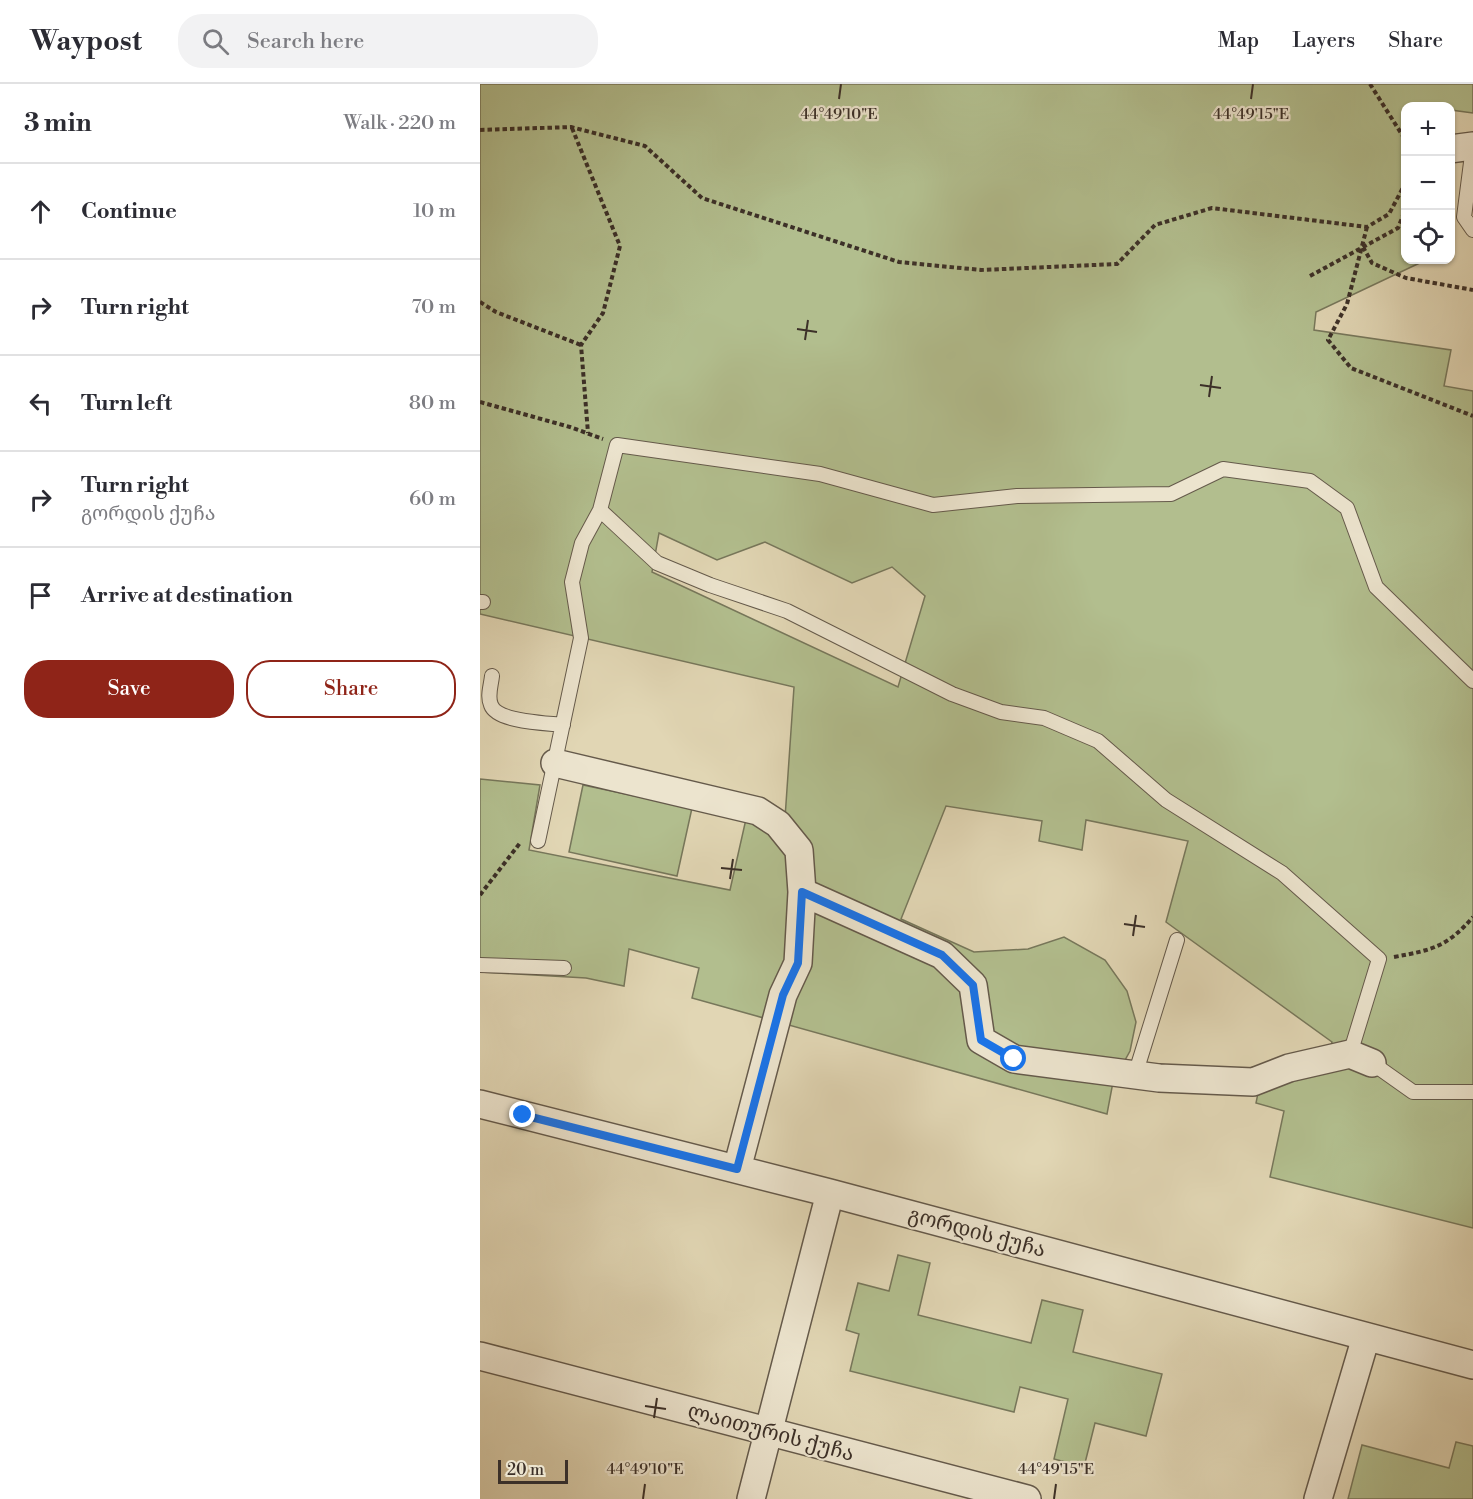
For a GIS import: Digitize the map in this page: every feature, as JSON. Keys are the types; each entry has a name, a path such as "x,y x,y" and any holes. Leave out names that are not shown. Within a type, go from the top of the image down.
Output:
{"street":[{"path":"1455,149 1473,147"},
{"path":"555,763 758,811 778,824 799,850 802,892 798,963 783,995 737,1169"},
{"path":"802,892 942,955 973,985 981,1040 1014,1059 1135,1075 1253,1082 1289,1068 1361,1059"},
{"name":"გორდის ქუჩა","path":"480,1104 830,1193 1473,1365"},
{"path":"751,1499 830,1193"},
{"path":"1318,1499 1366,1337"},
{"name":"ლაითურის ქუჩა","path":"480,1356 1027,1499"}],"lane":[{"path":"1473,147 1464,217 1473,230"},
{"path":"538,842 582,638 572,582 582,543 600,510 617,445 820,474 933,505 1017,496 1171,494 1223,469 1310,481 1347,508 1376,587 1473,681"},
{"path":"600,510 657,563 710,585 787,611 952,694 1001,712 1044,718 1098,741 1166,800 1282,873 1379,959 1361,1059 1413,1092 1473,1092"},
{"path":"492,676 489,698 491,708 501,717 563,725"},
{"path":"1135,1075 1177,940"},
{"path":"480,965 564,968"}],"path":[{"path":"1370,84 1401,133"},
{"path":"480,130 571,127 645,146 702,198 899,262 981,270 1058,269 1118,264 1155,225 1212,208 1366,227 1389,214 1401,191"},
{"path":"571,127 620,246 603,313 581,345 588,433"},
{"path":"1311,276 1398,228 1405,210"},
{"path":"1366,227 1347,304 1328,340 1351,368 1473,416"},
{"path":"1363,246 1372,263 1406,278 1473,290"},
{"path":"480,302 496,312 581,345"},
{"path":"480,402 588,433 617,445"},
{"path":"480,895 521,842 538,842"},
{"path":"1379,959 1434,950 1462,930 1473,917"}],"green space":[{"path":"480,84 1473,84 1473,113 1455,111 1455,102 1401,102 1401,264 1418,264 1316,312 1314,330 1451,350 1444,386 1473,391 1473,1228 1270,1177 1284,1111 1256,1103 1259,1088 1326,1064 1332,1042 1166,922 1188,841 1086,820 1082,850 1039,841 1042,821 946,806 901,919 974,952 1028,949 1064,937 1105,960 1127,991 1136,1022 1130,1051 1113,1082 1107,1114 692,998 699,968 629,949 624,986 586,978 480,972 480,779 540,785 529,850 730,890 746,819 785,818 794,687 480,614","holes":["659,533 717,560 765,542 852,583 892,567 925,596 898,687 652,572"]},
{"path":"583,785 692,808 677,876 569,852"},
{"path":"898,1255 930,1263 918,1315 1031,1343 1042,1300 1083,1310 1073,1352 1162,1374 1146,1436 1095,1423 1084,1467 1054,1459 1068,1399 1020,1387 1014,1412 850,1371 859,1334 846,1330 858,1283 889,1291"},
{"path":"1456,1442 1473,1446 1473,1499 1348,1499 1362,1445 1449,1468"}],"route":[{"path":"523,1115 737,1169 783,995 798,963 802,892 942,955 973,985 981,1040 1014,1059"}]}
